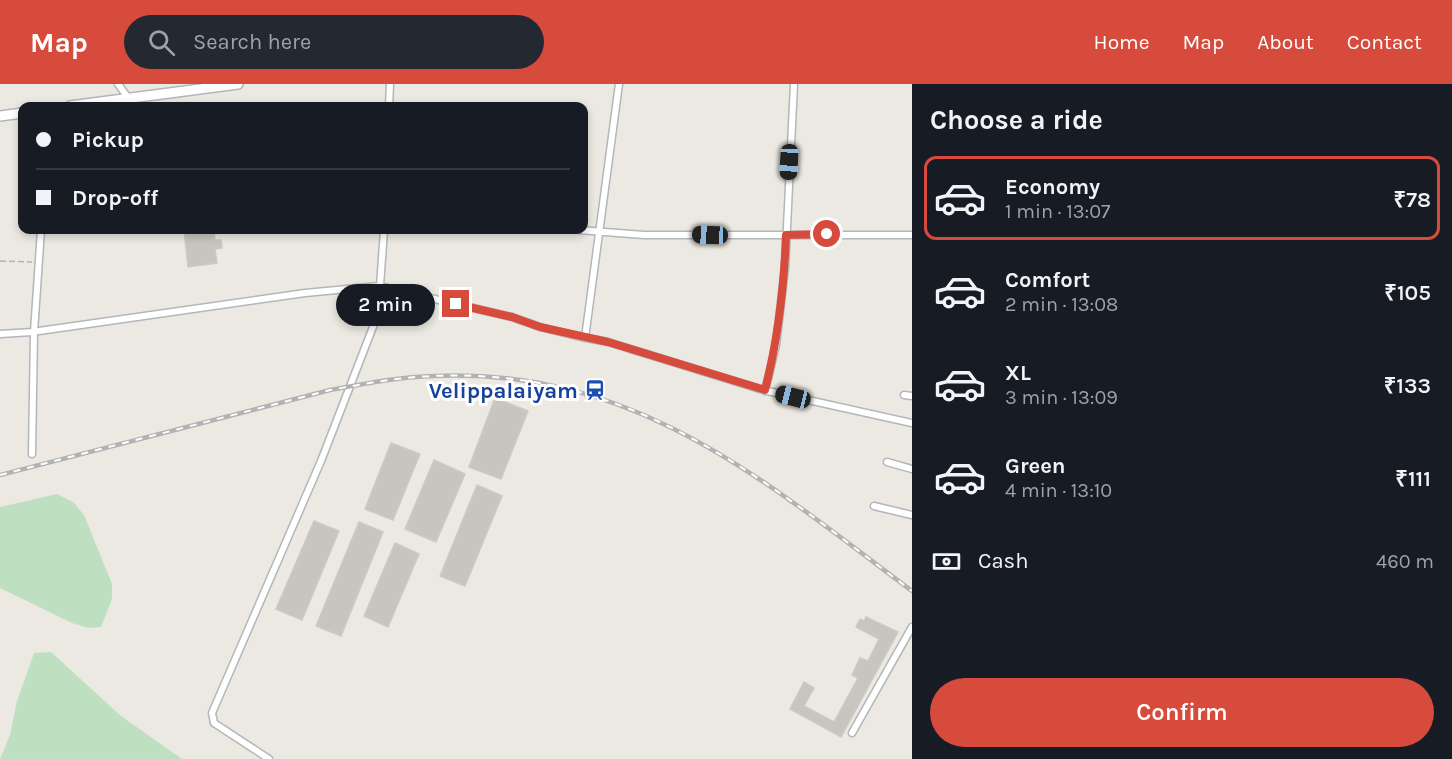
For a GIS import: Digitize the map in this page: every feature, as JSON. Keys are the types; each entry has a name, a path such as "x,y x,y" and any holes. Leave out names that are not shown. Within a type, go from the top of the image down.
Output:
{"main road":[{"path":"104,102 197,87 238,84"},
{"path":"0,116 18,114"}],"street":[{"path":"118,84 129,99"},
{"path":"389,102 390,84"},
{"path":"585,338 619,84"},
{"path":"765,390 777,335 785,268 794,84"},
{"path":"588,231 644,235 912,235"},
{"path":"32,454 34,332 41,234"},
{"path":"268,759 214,723 212,713 343,406 378,314 384,234"},
{"path":"0,334 34,332 305,293 379,286 608,342 765,390 912,423"},
{"path":"904,395 912,396"},
{"path":"887,462 912,470"},
{"path":"874,506 912,515"},
{"path":"852,733 912,627"}],"path":[{"path":"0,261 39,262"}],"green space":[{"path":"57,494 73,502 84,515 112,584 112,599 101,627 88,628 72,623 0,588 0,507"},
{"path":"51,652 121,716 182,759 0,759 10,735 17,701 34,653"}],"building":[{"path":"184,234 214,234 215,240 221,240 222,248 215,249 217,263 188,267"},
{"path":"495,398 528,411 501,479 469,467"},
{"path":"391,443 420,454 393,520 365,509"},
{"path":"434,460 465,474 436,542 405,529"},
{"path":"477,485 502,496 465,586 440,576"},
{"path":"314,521 339,531 302,620 276,609"},
{"path":"359,522 383,532 341,636 316,626"},
{"path":"395,543 419,554 388,627 364,616"},
{"path":"866,617 898,632 841,737 790,709 804,682 814,688 804,706 834,722 858,678 852,675 860,658 868,661 879,639 856,627 860,619 864,621"}],"railway":[{"path":"0,475 330,390 381,381 433,376 505,378 572,390 633,411 692,438 748,471 912,591"}],"place":[{"name":"Velippalaiyam","path":"595,390"}],"route":[{"path":"456,304 512,317 540,327 608,342 765,390 776,345 785,268 786,235 827,234"}]}
